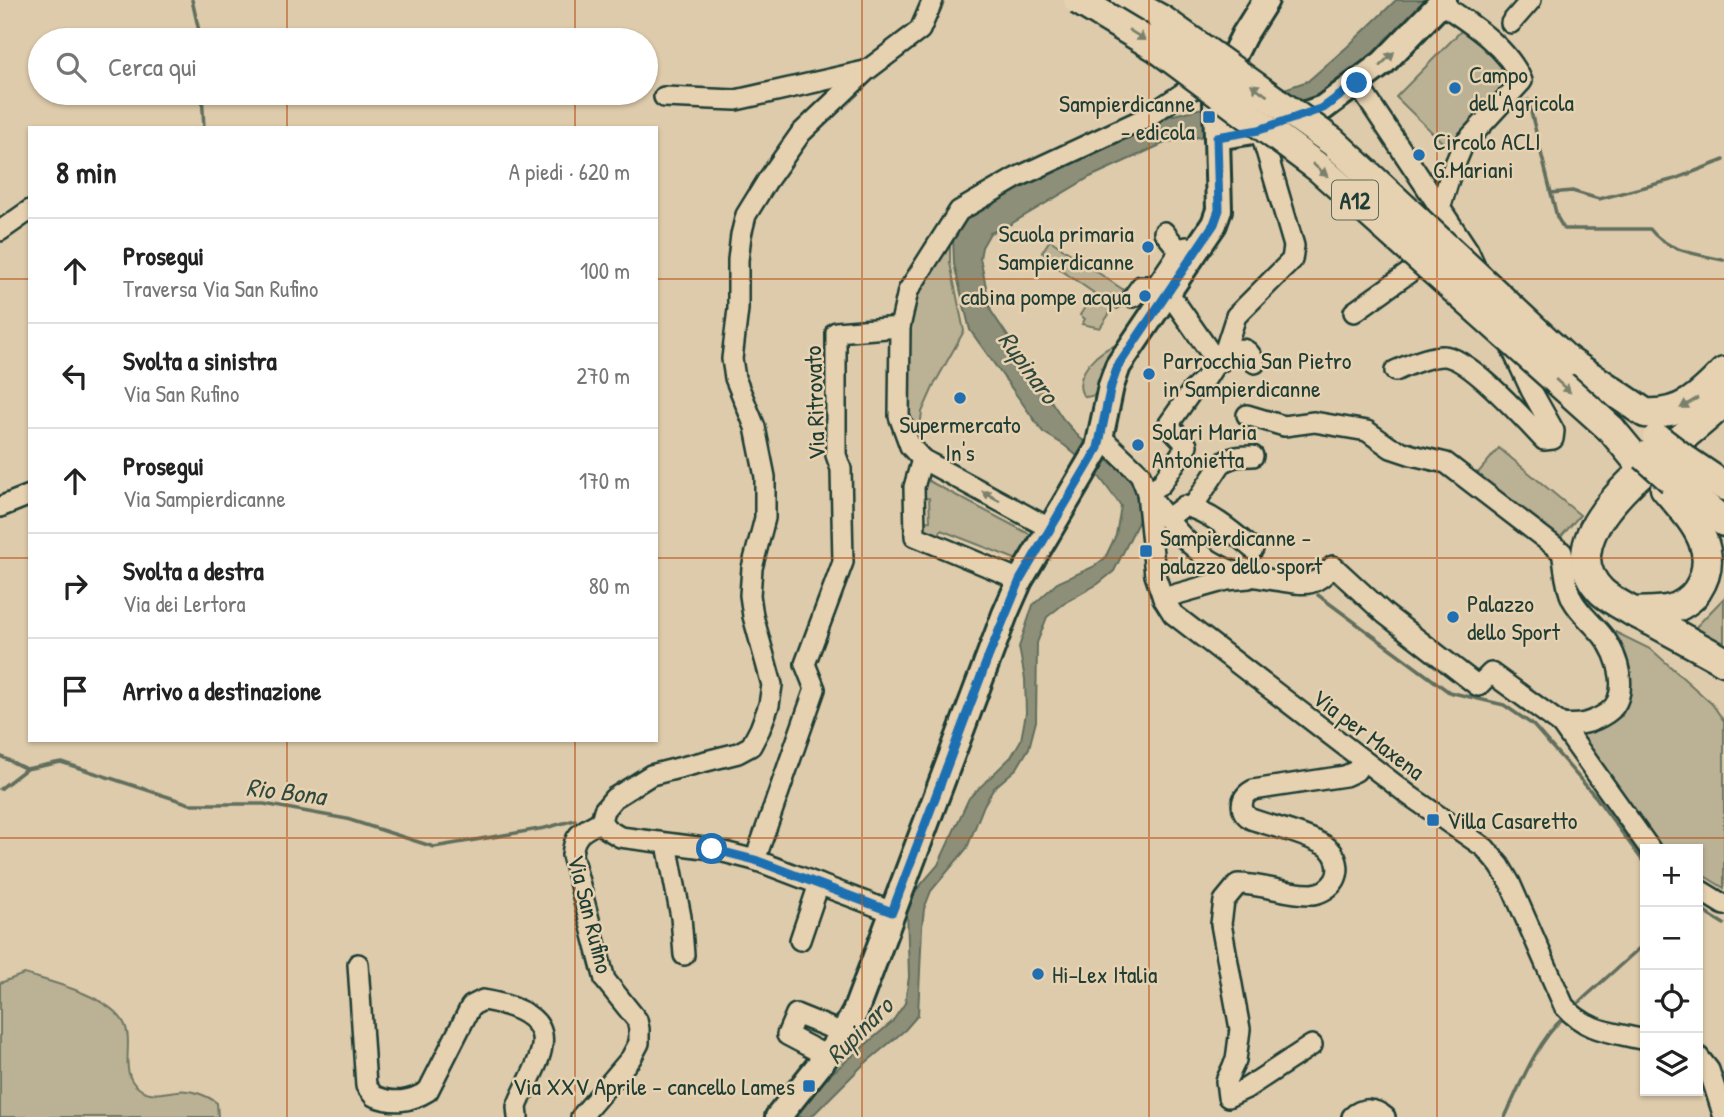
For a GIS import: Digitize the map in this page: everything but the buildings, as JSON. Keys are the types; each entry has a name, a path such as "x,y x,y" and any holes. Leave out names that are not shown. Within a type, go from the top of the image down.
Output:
{"highway":[{"name":"A12","path":"1078,0 1156,47 1319,168 1638,436"},
{"name":"A12","path":"1126,0 1162,20 1333,142 1568,361 1675,476 1724,522"},
{"path":"1638,436 1671,412 1702,396 1724,372"},
{"path":"1724,401 1614,498 1597,521 1588,545 1589,570 1600,590 1633,612 1724,661"},
{"name":"A12","path":"1633,612 1673,609 1693,597 1704,581 1708,558 1705,543 1675,476"},
{"name":"A12","path":"1675,476 1724,486"}],"main road":[{"path":"778,1117 827,1056 855,1012 997,634 1020,580 1095,451 1118,366 1206,238 1219,210 1219,91 1244,35 1266,0"},
{"path":"1217,137 1259,130 1323,108 1383,63 1442,2"}],"street":[{"path":"1511,23 1531,0"},
{"path":"1354,312 1410,272 1430,243 1463,145 1522,81 1516,68 1488,38 1442,2"},
{"path":"664,97 736,100 866,71 920,30 935,3"},
{"name":"Via San Rufino","path":"581,1117 631,1058 639,1043 639,1029 637,1020 605,980 572,855 573,843 579,833 601,821 604,810 614,798 651,775 738,754 751,746 760,729 769,705 772,685 750,595 752,568 765,518 765,477 755,427 735,377 732,359 738,309 737,260 741,235 747,215 767,181 801,133 866,71"},
{"path":"1357,83 1468,250 1531,390 1554,431 1553,439 1544,440 1498,393 1470,369 1450,357 1441,356 1395,371"},
{"path":"1051,529 922,458 910,446 899,416 900,327 908,291 959,211 1016,178 1147,117 1186,90 1219,91"},
{"path":"1259,130 1294,246 1292,260 1237,316 1226,347 1217,362 1168,425 1187,445 1161,484 1147,492 1167,519 1196,548 1220,566 1257,577 1305,584 1320,581 1333,566 1385,614 1478,686 1491,673 1561,723 1646,844"},
{"path":"0,231 28,211"},
{"path":"1133,297 1141,286 1156,286 1184,248 1178,248 1164,232"},
{"path":"1168,292 1217,362"},
{"name":"Via Ritrovato","path":"755,860 815,689 805,664 843,562 841,469 836,454 836,332 900,327"},
{"path":"1217,362 1235,350 1244,349 1251,353 1255,363"},
{"path":"1247,415 1284,426 1314,422 1367,431 1391,447 1446,463 1562,552 1572,599 1613,651 1619,673 1620,691 1615,707 1597,719 1576,726 1561,723"},
{"name":"Via per Maxena","path":"1095,451 1140,474 1147,492 1154,575 1173,614 1363,760 1485,848 1510,883 1563,1006 1576,1020 1592,1028 1640,1039"},
{"path":"1192,508 1227,458 1253,456"},
{"path":"922,458 914,487 915,536 1020,580"},
{"path":"0,507 28,496"},
{"path":"1167,519 1184,506 1192,508 1229,528 1252,549"},
{"path":"1163,598 1227,580 1257,577"},
{"path":"1312,1045 1245,1089 1228,1097 1226,1082 1236,1060 1240,1029 1221,923 1224,901 1238,884 1255,884 1313,894 1329,887 1335,880 1337,862 1328,848 1251,819 1243,812 1242,802 1253,790 1345,776 1356,771 1363,760"},
{"path":"601,821 607,829 620,837 712,849 755,860 892,912"},
{"path":"667,844 681,918 684,955"},
{"path":"800,940 819,884"},
{"path":"1703,892 1724,905"},
{"path":"358,964 366,1086 374,1096 398,1102 418,1098 428,1091 471,1006 483,1000 517,1009 532,1017 540,1028 542,1045 517,1107 517,1117"},
{"path":"827,1056 787,1035 796,1014 843,1033"},
{"path":"1703,1062 1709,1070 1724,1117"},
{"path":"1352,1117 1367,1109 1379,1111 1385,1117"}],"shaded area":[{"path":"1396,0 1432,0 1394,42 1312,102 1206,136 1167,142 1090,177 1004,228 990,233 982,247 980,258 991,311 1063,419 1080,438 1139,485 1140,518 1114,571 1047,617 1037,643 1036,721 1029,748 1017,768 994,788 984,805 967,848 931,891 924,909 918,1015 811,1117 794,1117 831,1074 892,1022 905,1003 909,977 907,909 912,895 938,865 969,798 1011,757 1021,740 1026,713 1025,679 1019,647 1033,605 1057,583 1093,567 1105,558 1116,535 1121,506 1095,471 1064,445 1043,432 970,330 954,264 953,237 963,218 1153,120 1198,109 1243,103 1308,81"},
{"name":"Campo dell'Agricola","path":"1464,28 1515,79 1447,147 1396,97"},
{"path":"950,237 950,263 964,331 922,412 918,445 908,431 907,315 911,298"},
{"path":"1050,240 1125,291 1119,300 1125,302 1125,305 1117,309 1114,307 1100,328 1082,324 1085,319 1080,315 1094,293 1045,259 1047,256 1042,252"},
{"path":"1118,345 1095,395 1083,395 1081,380 1089,364 1103,351"},
{"path":"1499,448 1580,515 1559,539 1477,474"},
{"path":"925,479 1035,537 1020,561 941,530 938,538 919,529 919,522 930,521 929,498 918,499"},
{"path":"1724,598 1724,652 1689,634"},
{"path":"1609,629 1652,650 1712,704 1724,721 1724,888 1703,875 1703,844 1659,844 1578,735 1622,716 1630,672"},
{"path":"24,974 79,991 117,1013 127,1031 128,1067 133,1083 140,1089 154,1093 187,1091 208,1097 217,1103 218,1117 0,1117 0,983"}],"waterway":[{"path":"192,0 198,28"},
{"path":"1528,100 1557,217 1564,229 1650,229 1674,247 1724,260"},
{"path":"203,105 204,126"},
{"path":"1551,193 1572,191 1599,199 1675,179 1724,160"},
{"path":"1318,595 1449,692 1504,705 1533,725 1595,796 1640,857"},
{"path":"0,756 26,769"},
{"name":"Rio Bona","path":"0,789 26,769 61,762 190,804 264,804 347,819 434,847 545,828 575,820"},
{"path":"1703,911 1724,924"},
{"path":"1574,1007 1640,948"},
{"path":"1505,1117 1537,1051 1564,1017"}],"place":[{"name":"Campo dell'Agricola","path":"1455,88"},
{"name":"Sampierdicanne - edicola","path":"1209,117"},
{"name":"Circolo ACLI G.Mariani","path":"1419,155"},
{"name":"Scuola primaria Sampierdicanne","path":"1148,247"},
{"name":"cabina pompe acqua","path":"1145,296"},
{"name":"Parrocchia San Pietro in Sampierdicanne","path":"1149,374"},
{"name":"Supermercato In's","path":"960,398"},
{"name":"Solari Maria Antonietta","path":"1138,445"},
{"name":"Sampierdicanne - palazzo dello sport","path":"1146,551"},
{"name":"Palazzo dello Sport","path":"1453,617"},
{"name":"Villa Casaretto","path":"1433,820"},
{"name":"Hi-Lex Italia","path":"1038,974"},
{"name":"Via XXV Aprile - cancello Lames","path":"809,1086"}],"route":[{"path":"712,849 755,860 892,912 1020,580 1098,448 1118,366 1214,224 1219,210 1217,137 1259,130 1323,108 1357,83"}],"water label":[{"name":"Rupinaro","path":"1029,367"},
{"name":"Rupinaro","path":"859,1030"}]}
